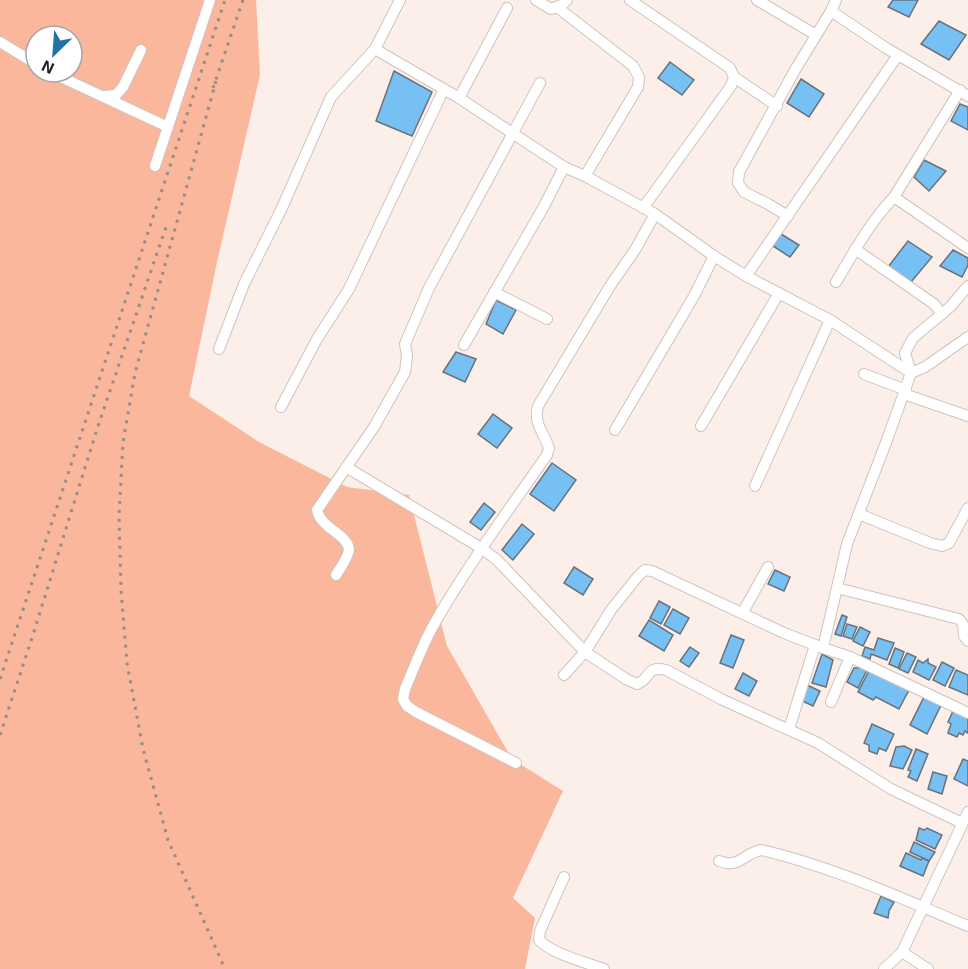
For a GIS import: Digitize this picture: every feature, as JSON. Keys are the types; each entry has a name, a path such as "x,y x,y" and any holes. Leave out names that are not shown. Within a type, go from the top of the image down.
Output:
{"street":[{"path":"155,166 210,0"},
{"path":"219,349 244,284 281,210 331,97 375,49 400,0"},
{"path":"536,0 551,9 562,5 567,0"},
{"path":"630,0 730,68 734,77 777,106"},
{"path":"757,0 816,35"},
{"path":"788,216 744,192 738,183 739,172 836,0"},
{"path":"557,7 633,66 639,77 638,87 585,176"},
{"path":"459,98 507,8"},
{"path":"831,11 898,55 964,93 894,197 876,217 836,282"},
{"path":"0,42 24,57"},
{"path":"375,49 459,98 564,167 655,214 746,276 830,320 911,373"},
{"path":"102,96 116,95 123,87 141,50"},
{"path":"746,276 898,55"},
{"path":"643,208 731,86 734,77"},
{"path":"336,575 349,548 346,542 322,522 318,510 374,427 405,372 407,356 405,344 416,317 474,202 514,134 540,83"},
{"path":"76,84 168,127"},
{"path":"280,407 317,339 349,289 444,89"},
{"path":"464,345 564,167"},
{"path":"894,197 968,248"},
{"path":"516,763 407,706 403,699 405,689 432,628 481,548 547,454 549,448 540,432 536,415 538,406 655,214"},
{"path":"855,249 934,304 942,314"},
{"path":"615,430 694,297 714,256"},
{"path":"789,729 819,647 837,588 847,544 911,373 905,353 913,338 942,314 968,286"},
{"path":"494,291 547,320"},
{"path":"701,426 778,293"},
{"path":"755,486 830,320"},
{"path":"911,373 925,367 968,337"},
{"path":"864,374 968,416"},
{"path":"346,467 481,548 497,560 585,652 626,679 637,684 643,682 652,670 658,668 666,670 723,700 818,743 891,789 966,818 902,952 884,969"},
{"path":"859,514 942,546 949,543 968,508"},
{"path":"743,612 768,567"},
{"path":"564,675 585,652 611,610 639,574 645,570 743,612 784,633 850,657 968,713"},
{"path":"837,588 958,619 963,624 964,636 968,641"},
{"path":"831,702 850,657"},
{"path":"719,861 733,864 757,850 800,859 968,926"},
{"path":"564,877 540,931 539,940 544,945 604,969"},
{"path":"902,952 928,969"}],"shaded area":[{"path":"0,0 256,0 260,75 189,396 259,442 347,487 409,495 447,646 512,759 563,791 513,898 535,918 525,969 0,969"}],"building":[{"path":"893,0 918,0 909,17 888,7"},
{"path":"939,21 966,35 949,60 921,44"},
{"path":"670,62 694,80 682,95 658,78"},
{"path":"394,71 432,92 412,136 376,121"},
{"path":"801,79 824,94 809,117 787,103"},
{"path":"960,104 968,107 968,130 951,121"},
{"path":"924,160 946,171 929,191 914,177"},
{"path":"781,234 799,245 790,257 773,246"},
{"path":"908,241 932,257 911,282 888,267"},
{"path":"953,250 968,258 968,265 962,277 940,266"},
{"path":"496,300 516,310 503,334 486,324"},
{"path":"456,352 476,359 465,382 443,372"},
{"path":"493,414 512,428 497,448 478,434"},
{"path":"552,463 576,480 554,511 530,494"},
{"path":"484,503 495,512 481,530 470,522"},
{"path":"522,524 534,534 513,560 502,550"},
{"path":"574,567 593,579 583,595 564,583"},
{"path":"775,570 790,577 784,591 768,584"},
{"path":"659,601 670,607 661,624 650,618"},
{"path":"673,609 689,618 680,634 664,625"},
{"path":"842,615 847,617 841,636 835,634"},
{"path":"649,620 673,635 664,651 639,636"},
{"path":"847,624 857,627 852,639 843,636"},
{"path":"860,627 870,632 863,646 853,641"},
{"path":"731,635 744,640 733,668 720,663"},
{"path":"878,638 894,643 887,660 871,654 870,659 862,656 865,647 874,650"},
{"path":"690,647 699,653 689,667 680,661"},
{"path":"895,648 904,652 898,668 889,664"},
{"path":"907,653 916,657 908,673 899,669"},
{"path":"822,654 833,660 826,687 812,683"},
{"path":"928,659 928,663 936,667 929,680 913,672 918,660 923,663"},
{"path":"942,662 954,668 945,686 933,680"},
{"path":"861,664 868,668 858,688 847,682 854,668 858,668"},
{"path":"871,667 910,688 899,709 876,697 873,700 858,692"},
{"path":"956,670 968,675 968,695 949,687"},
{"path":"743,673 757,681 749,696 735,689"},
{"path":"807,685 820,691 813,706 800,700"},
{"path":"924,697 941,705 927,734 910,725"},
{"path":"953,711 968,718 967,733 965,731 963,735 959,733 957,737 948,733 951,724 948,722"},
{"path":"872,724 894,734 886,751 879,748 877,754 869,751 869,745 864,743"},
{"path":"904,746 912,750 903,769 890,766 896,747"},
{"path":"916,749 928,754 917,781 908,777 911,771 908,770"},
{"path":"963,759 968,761 968,786 954,779"},
{"path":"933,772 947,776 942,794 928,789"},
{"path":"919,828 924,830 927,828 942,835 935,849 916,840"},
{"path":"914,842 935,852 929,861 910,852"},
{"path":"906,853 929,861 923,876 900,866"},
{"path":"881,896 894,902 888,918 874,913"}],"railway":[{"path":"0,679 225,0"},
{"path":"213,88 243,0"},
{"path":"216,81 135,373 123,442 119,516 121,590 127,663 143,749 168,840 225,969"},
{"path":"0,735 97,429 167,224"}]}
